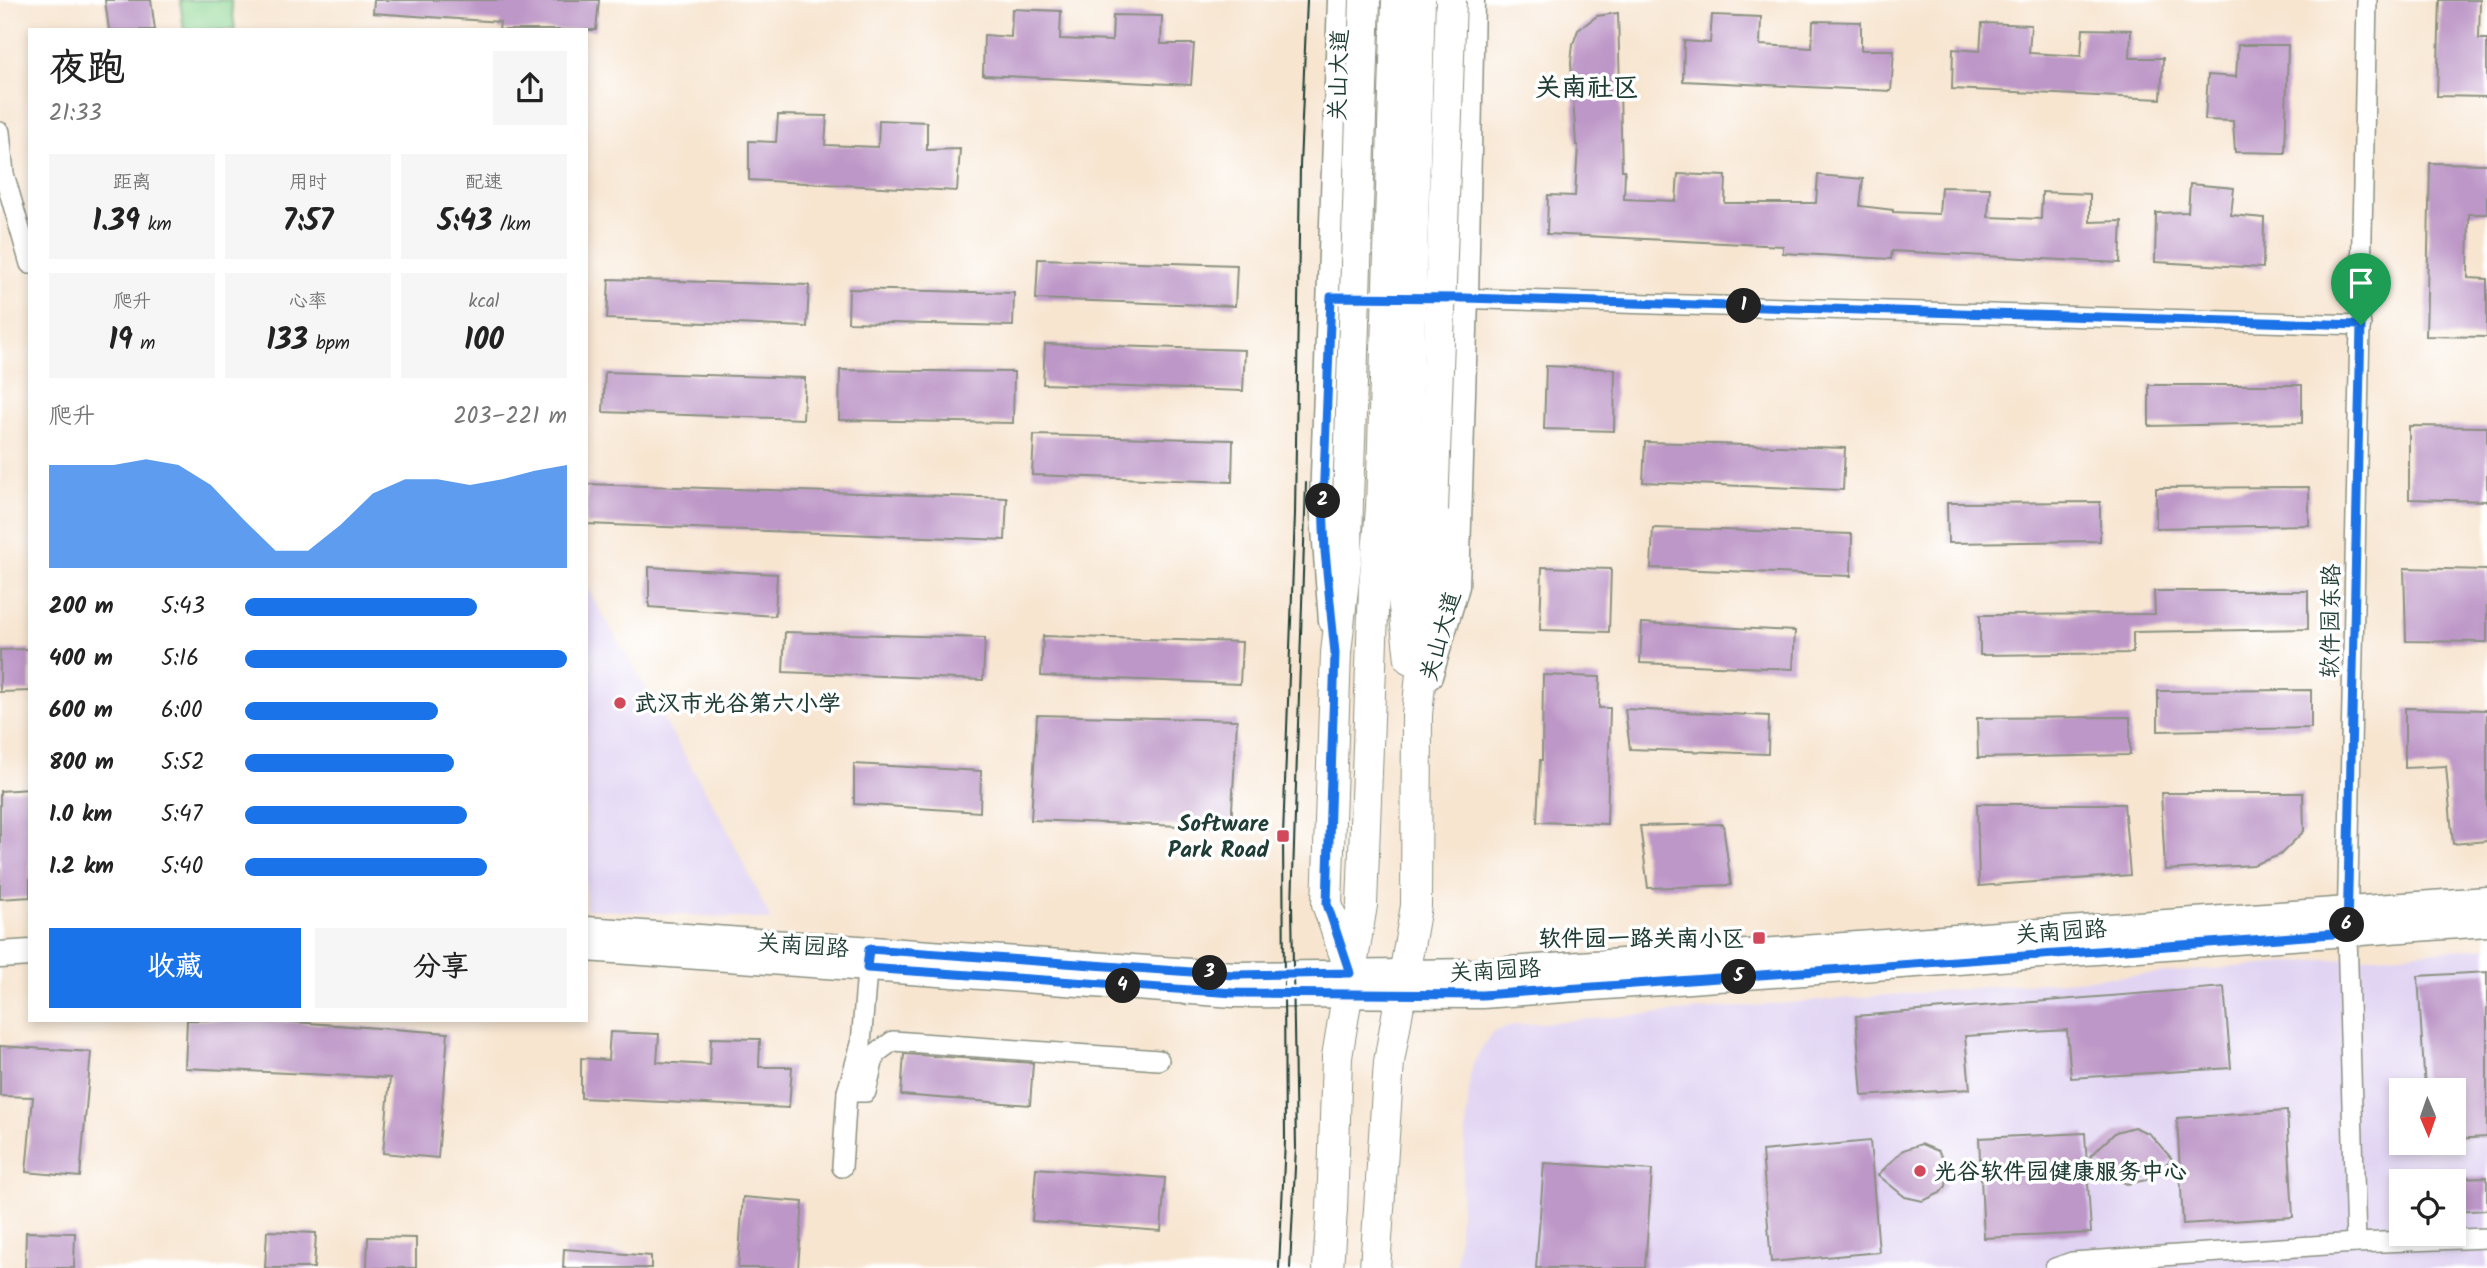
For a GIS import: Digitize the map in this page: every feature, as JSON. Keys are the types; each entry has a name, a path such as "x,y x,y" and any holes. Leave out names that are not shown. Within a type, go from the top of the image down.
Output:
{"main road":[{"name":"关山大道","path":"1335,653 1323,503 1341,0"},
{"path":"1349,984 1327,904 1335,653 1347,552 1365,0"},
{"path":"1397,0 1406,509"},
{"path":"1328,1268 1336,1057 1362,905 1374,587 1406,509 1420,0"},
{"path":"1418,715 1401,582 1451,0"},
{"name":"关山大道","path":"1375,1268 1389,1062 1416,906 1418,715 1456,586 1471,0"},
{"name":"关南园路","path":"588,948 1234,975 1349,984 1403,984 1482,995 2347,922 2487,900"},
{"name":"关南园路","path":"2347,922 2487,923"},
{"name":"关南园路","path":"588,930 868,958"},
{"path":"0,956 28,953"},
{"path":"0,968 28,966"}],"street":[{"name":"软件园东路","path":"2356,1243 2347,922 2368,0"},
{"path":"0,132 4,174 28,257"},
{"path":"1331,297 1465,298 2361,325"},
{"path":"842,1167 847,1092 861,1044 868,958"},
{"path":"847,1092 866,1092 874,1054 893,1041 1159,1060"},
{"path":"2055,1268 2072,1262 2356,1243 2487,1238"}],"shaded area":[{"name":"武汉市光谷第六小学","path":"588,589 723,821 771,920 588,909"},
{"path":"2487,947 2487,1268 1456,1268 1470,1076 1474,1062 1493,1032 1515,1025"}],"green space":[{"path":"180,0 231,0 235,28 184,28"}],"building":[{"path":"105,0 151,0 155,28 109,28"},
{"path":"374,0 599,0 596,30 499,28 500,22 373,13"},
{"path":"2440,0 2480,0 2479,39 2487,39 2487,97 2437,96"},
{"path":"1012,9 1061,11 1060,39 1112,41 1113,15 1162,16 1161,44 1194,44 1191,85 983,75 984,35 1011,37"},
{"path":"1618,13 1624,199 1676,201 1678,174 1726,176 1725,203 1816,203 1818,175 1863,179 1860,206 1893,212 1939,214 1941,187 1990,188 1988,217 2041,219 2042,192 2090,194 2090,222 2122,221 2120,263 1892,251 1891,259 1783,253 1783,246 1547,234 1548,195 1575,196 1578,145 1571,62 1573,44 1578,30 1597,16"},
{"path":"1712,15 1761,17 1760,45 1812,48 1813,21 1861,22 1861,50 1894,50 1891,91 1683,81 1684,41 1710,43"},
{"path":"1982,23 2031,25 2029,53 2081,56 2083,29 2131,30 2130,58 2163,58 2161,99 1952,89 1953,49 1980,51"},
{"path":"2238,45 2288,45 2285,153 2235,152 2233,121 2205,120 2208,75 2236,77"},
{"path":"778,115 827,116 825,145 878,147 879,120 927,122 927,150 960,149 957,191 749,180 749,141 776,142"},
{"path":"2430,163 2487,164 2487,214 2469,214 2468,278 2487,279 2487,337 2426,336"},
{"path":"2190,184 2234,188 2231,215 2264,218 2263,268 2155,262 2156,213 2188,212"},
{"path":"1038,259 1237,265 1235,306 1036,299"},
{"path":"609,279 809,285 807,327 607,319"},
{"path":"849,289 1014,293 1013,326 848,322"},
{"path":"1045,344 1245,350 1243,391 1043,384"},
{"path":"1546,366 1615,369 1614,431 1544,429"},
{"path":"840,370 1014,372 1013,423 839,420"},
{"path":"605,372 805,378 803,419 603,412"},
{"path":"2149,385 2302,385 2302,423 2149,426"},
{"path":"2409,426 2487,427 2487,501 2409,499"},
{"path":"1034,435 1233,440 1232,482 1032,475"},
{"path":"1645,442 1845,448 1843,490 1643,482"},
{"path":"588,484 1007,498 1005,540 588,524"},
{"path":"2309,487 2309,525 2156,528 2156,488"},
{"path":"2100,502 2100,541 1948,543 1947,503"},
{"path":"1653,528 1852,534 1851,576 1651,568"},
{"path":"649,567 777,574 775,616 649,607"},
{"path":"1542,567 1611,569 1609,632 1540,630"},
{"path":"2404,568 2487,570 2487,642 2406,641"},
{"path":"2154,591 2308,591 2308,629 2133,632 2133,653 1980,655 1980,615 2155,614"},
{"path":"1642,623 1795,631 1793,669 1640,663"},
{"path":"785,632 985,638 983,680 783,672"},
{"path":"1043,636 1242,642 1240,684 1041,676"},
{"path":"28,649 28,691 0,692 0,650"},
{"path":"1543,675 1600,677 1599,708 1610,708 1607,824 1537,822 1542,760"},
{"path":"2311,690 2311,728 2158,731 2158,691"},
{"path":"2405,708 2487,710 2487,841 2453,844 2446,766 2405,768"},
{"path":"1625,709 1769,716 1768,754 1630,749"},
{"path":"1037,715 1237,720 1231,828 1031,820"},
{"path":"2130,717 2130,755 1978,758 1977,718"},
{"path":"854,764 981,771 980,812 854,804"},
{"path":"28,789 28,897 0,899 0,791"},
{"path":"2161,793 2303,793 2304,831 2280,855 2253,865 2165,870"},
{"path":"1977,804 2124,804 2130,875 1979,886"},
{"path":"1723,824 1731,885 1648,888 1640,826"},
{"path":"2487,972 2487,1137 2466,1138 2466,1078 2424,1078 2418,976"},
{"path":"2224,987 2231,1068 2071,1078 2067,1030 1965,1036 1970,1089 1862,1096 1856,1016"},
{"path":"187,1022 294,1022 448,1033 438,1158 383,1153 390,1078 185,1068"},
{"path":"610,1032 659,1034 657,1062 710,1065 711,1038 760,1039 759,1067 792,1067 789,1108 581,1098 581,1058 608,1060"},
{"path":"0,1046 91,1052 80,1177 26,1172 33,1097 0,1096"},
{"path":"904,1054 1033,1063 1030,1105 901,1095"},
{"path":"2287,1111 2293,1217 2183,1224 2177,1118"},
{"path":"2134,1127 2150,1134 2172,1159 2146,1180 2127,1184 2118,1180 2090,1156 2116,1132"},
{"path":"2085,1133 2091,1233 1984,1238 1979,1138"},
{"path":"1870,1141 1879,1252 1771,1262 1762,1151"},
{"name":"光谷软件园健康服务中心","path":"1921,1144 1938,1151 1948,1167 1946,1186 1940,1193 1923,1201 1905,1197 1878,1175 1903,1150"},
{"path":"1544,1163 1652,1170 1645,1268 1536,1268"},
{"path":"1036,1168 1165,1178 1161,1231 1032,1221"},
{"path":"2487,1177 2487,1210 2466,1211 2466,1178"},
{"path":"743,1197 803,1202 798,1268 738,1268"},
{"path":"267,1231 316,1233 314,1268 265,1268"},
{"path":"26,1232 75,1233 74,1268 25,1268"},
{"path":"368,1237 416,1238 416,1268 367,1268"},
{"path":"564,1249 651,1256 651,1268 563,1268"}],"tram line":[{"path":"1279,1268 1285,1141 1283,836 1295,514 1300,166 1307,0"},
{"path":"1290,1268 1296,1147 1292,906 1306,483"}],"place":[{"name":"武汉市光谷第六小学","path":"620,703"},
{"name":"Software Park Road","path":"1283,836"},
{"name":"软件园一路关南小区","path":"1759,938"},
{"name":"光谷软件园健康服务中心","path":"1920,1171"}],"district":[{"name":"关南社区","path":"1587,87"}],"route":[{"path":"1331,297 1465,298 2361,325 2347,933 1482,995 1234,993 867,968 869,949 1234,975 1350,973 1327,904 1335,653 1323,503 1331,297"}]}
